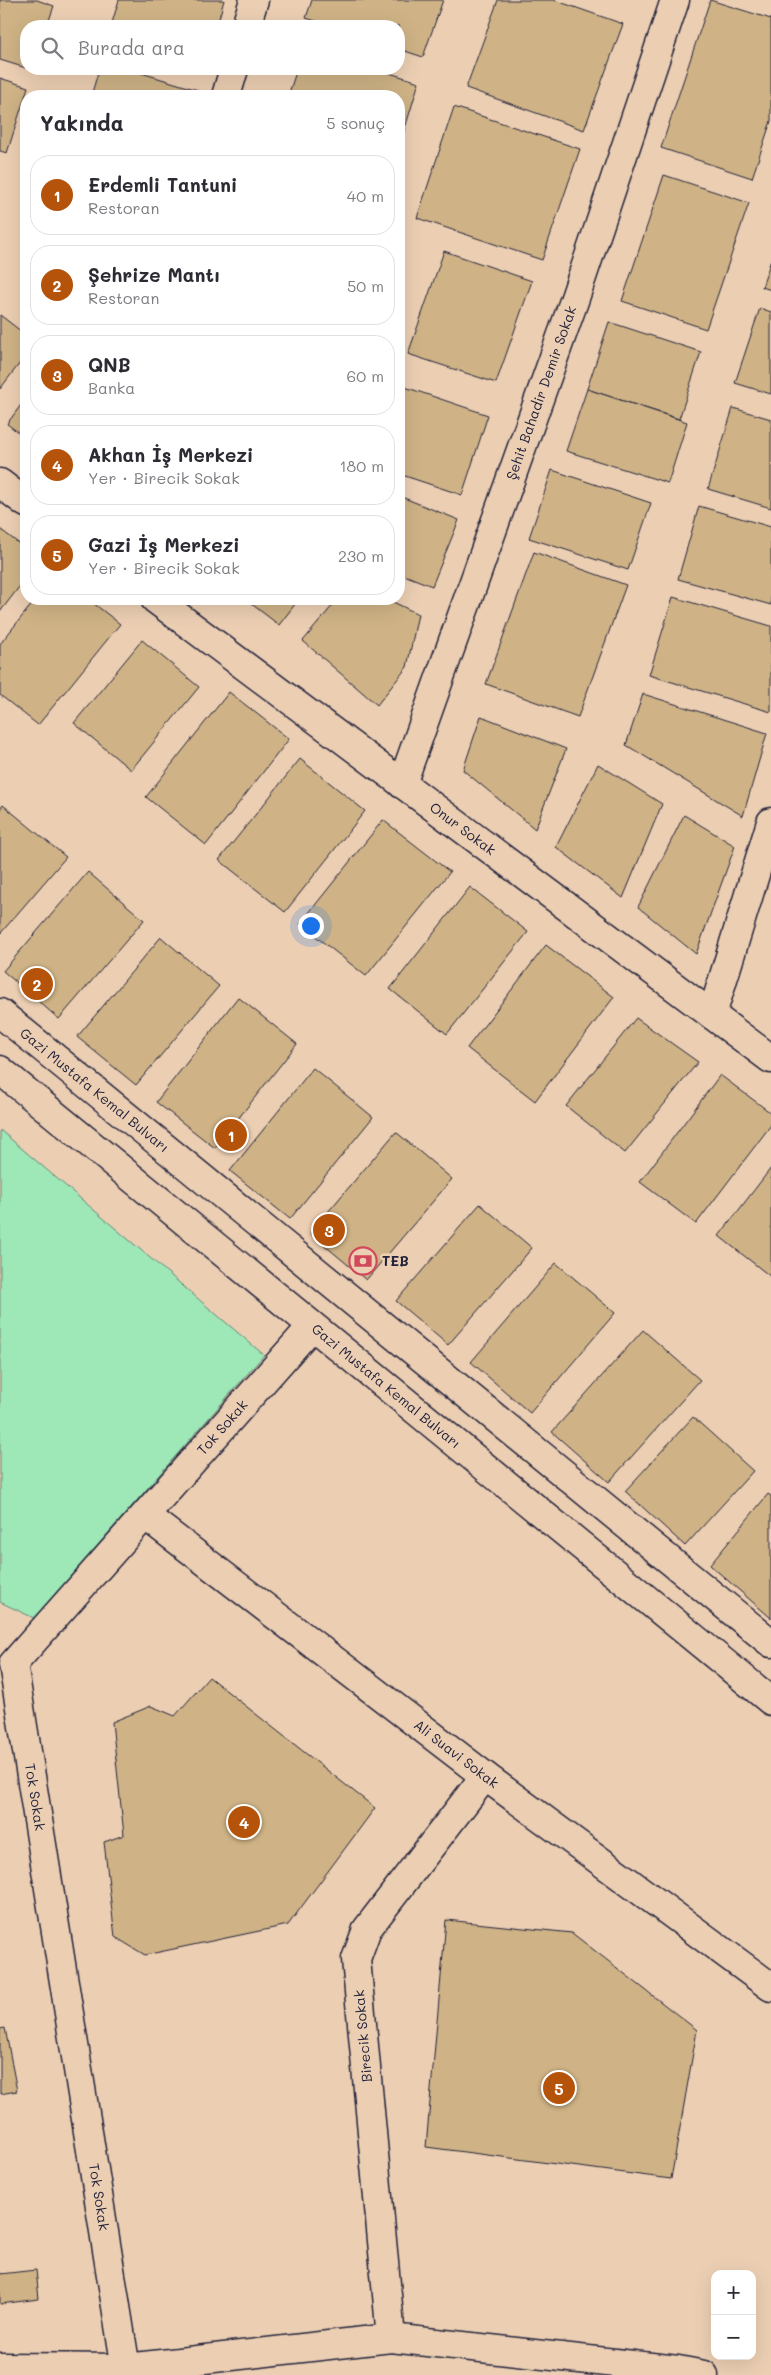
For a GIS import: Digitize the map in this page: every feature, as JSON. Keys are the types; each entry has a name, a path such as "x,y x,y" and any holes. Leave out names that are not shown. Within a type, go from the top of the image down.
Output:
{"street":[{"path":"248,20 254,0"},
{"name":"Şehit Bahadir Demir Sokak","path":"402,784 575,298 675,0"},
{"path":"228,90 232,75"},
{"path":"0,483 20,498"},
{"name":"Onur Sokak","path":"163,605 771,1059"},
{"path":"712,1015 771,822"},
{"name":"Gazi Mustafa Kemal Bulvarı","path":"0,1013 771,1643"},
{"name":"Gazi Mustafa Kemal Bulvarı","path":"0,1070 771,1701"},
{"name":"Tok Sokak","path":"127,2371 13,1664 146,1516 312,1326"},
{"name":"Ali Suavi Sokak","path":"146,1516 485,1776 771,1987"},
{"name":"Birecik Sokak","path":"391,2338 356,1959 367,1929 485,1776"},
{"path":"0,2367 127,2371 391,2338 678,2370 704,2375"}],"green space":[{"path":"0,1130 264,1355 34,1618 0,1602"}],"building":[{"path":"0,0 37,0 54,6 49,20 20,20 20,66 0,60"},
{"path":"119,0 224,0 219,20 113,20"},
{"path":"312,0 443,0 423,57 405,51 405,20 312,20 306,18"},
{"path":"498,0 554,0 623,24 584,130 466,88"},
{"path":"710,0 771,19 771,121 752,178 661,148"},
{"path":"97,75 148,75 198,90 93,90"},
{"path":"295,75 396,75 419,82 405,128 405,90 290,90"},
{"path":"0,78 28,87 27,90 20,90 20,112 7,153 0,151"},
{"path":"454,107 580,149 542,260 417,218"},
{"path":"664,175 749,203 706,329 622,301"},
{"path":"444,251 532,281 496,383 408,354"},
{"path":"771,260 771,290 762,287"},
{"path":"760,308 771,312 771,394 735,383"},
{"path":"0,315 20,330 20,363 0,389"},
{"path":"609,322 701,352 679,419 587,389"},
{"path":"405,387 488,415 462,495 405,476"},
{"path":"587,389 687,422 668,483 566,451"},
{"path":"20,406 20,434 7,424"},
{"path":"733,408 771,419 771,508 708,489"},
{"path":"552,470 651,503 628,570 529,538"},
{"path":"405,498 459,520 432,586 405,575"},
{"path":"699,506 771,527 771,605 678,579"},
{"path":"0,529 20,544 20,586 0,612"},
{"path":"534,552 626,585 578,717 486,684"},
{"path":"673,597 771,626 771,712 649,675"},
{"path":"31,605 96,605 120,624 38,725 0,695 0,644"},
{"path":"253,605 294,605 279,625"},
{"path":"333,605 399,605 418,614 407,667 377,705 303,641"},
{"path":"142,640 199,687 131,770 74,723"},
{"path":"229,692 289,739 206,845 146,797"},
{"path":"643,694 767,733 743,816 626,745"},
{"path":"481,716 566,749 535,829 463,770"},
{"path":"300,759 365,811 285,912 219,860"},
{"path":"598,764 662,804 623,898 556,847"},
{"path":"3,805 66,857 0,934 0,809"},
{"path":"684,815 735,846 696,954 638,907"},
{"path":"383,820 450,872 366,976 300,924"},
{"path":"88,872 144,920 59,1019 3,971"},
{"path":"470,887 528,932 447,1034 390,989"},
{"path":"161,937 219,986 136,1085 77,1037"},
{"path":"546,945 614,997 535,1101 467,1048"},
{"path":"238,997 297,1044 215,1148 156,1102"},
{"path":"636,1018 698,1062 625,1153 566,1106"},
{"path":"313,1068 373,1117 290,1219 230,1171"},
{"path":"720,1075 771,1113 771,1125 696,1224 640,1182"},
{"path":"396,1132 452,1179 366,1280 310,1233"},
{"path":"771,1168 771,1277 719,1236"},
{"path":"480,1204 532,1248 448,1345 396,1301"},
{"path":"556,1263 615,1313 530,1413 471,1362"},
{"path":"643,1330 700,1380 609,1482 552,1432"},
{"path":"693,1417 753,1471 685,1546 625,1491"},
{"path":"768,1494 771,1496 771,1618 710,1565"},
{"path":"209,1677 375,1808 288,1925 145,1955 115,1937 104,1842 124,1835 112,1722 151,1706 175,1716"},
{"path":"446,1920 572,1933 697,2030 671,2179 426,2147"},
{"path":"5,2028 17,2091 0,2094 0,2029"},
{"path":"36,2270 39,2299 0,2304 0,2274"}],"place":[{"name":"Şehrize Mantı","path":"37,984"},
{"name":"Erdemli Tantuni","path":"231,1135"},
{"name":"QNB","path":"329,1230"},
{"name":"TEB","path":"363,1261"},
{"name":"Akhan İş Merkezi","path":"244,1822"},
{"name":"Gazi İş Merkezi","path":"559,2088"}]}
